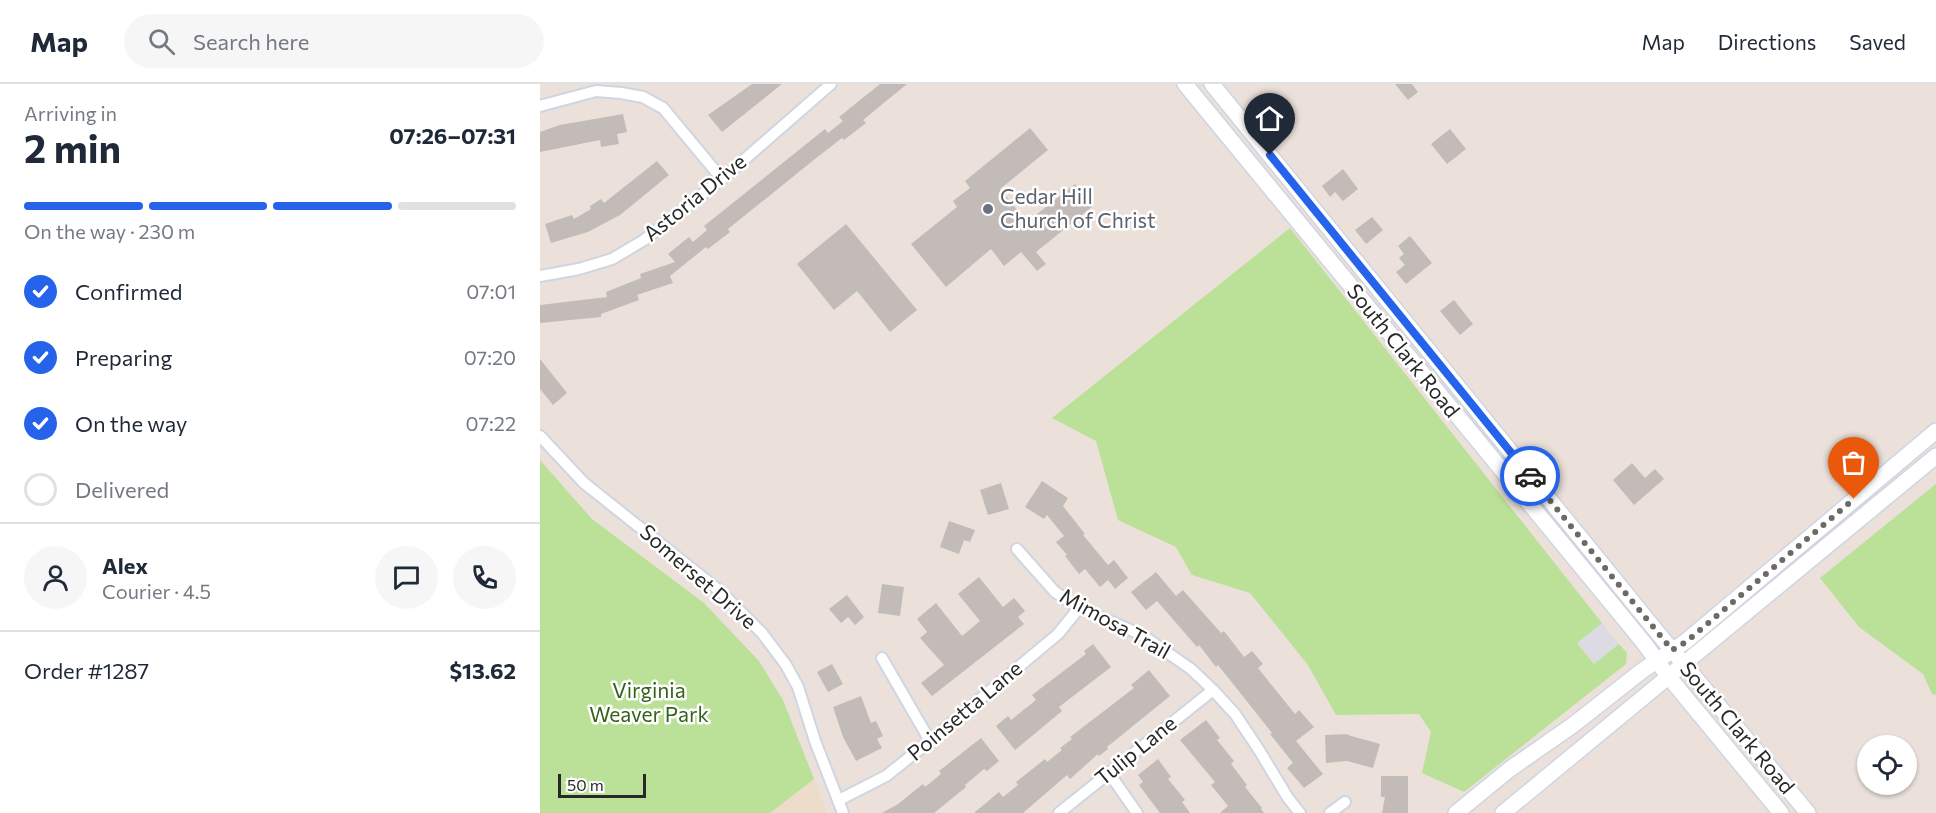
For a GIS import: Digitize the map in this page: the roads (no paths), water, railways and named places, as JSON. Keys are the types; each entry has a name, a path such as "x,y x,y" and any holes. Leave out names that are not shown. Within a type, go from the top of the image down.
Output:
{"main road":[{"name":"South Clark Road","path":"1185,84 1781,813"},
{"name":"South Clark Road","path":"1212,84 1683,664 1808,813"},
{"path":"1224,132 1240,119"},
{"path":"1456,813 1510,769 1574,725 1656,660 1686,642 1936,431"},
{"path":"1503,813 1936,456"}],"street":[{"name":"Astoria Drive","path":"540,276 579,269 612,259 644,240 722,179 831,84"},
{"path":"540,106 596,91 643,97 663,108 722,179"},
{"name":"Somerset Drive","path":"540,436 584,483 721,592 762,633 786,665 798,687 815,741 843,813"},
{"name":"Mimosa Trail","path":"1017,549 1055,592 1078,608 1142,635 1191,669 1235,714 1300,813"},
{"name":"Poinsetta Lane","path":"839,800 886,776 930,741 1058,634 1078,608"},
{"path":"882,658 930,741"},
{"name":"Tulip Lane","path":"1059,813 1213,690"},
{"path":"1109,773 1137,813"},
{"path":"1329,813 1345,802"}],"place":[{"name":"Cedar Hill Church of Christ","path":"988,209"}],"park label":[{"name":"Virginia Weaver Park","path":"649,703"}]}
